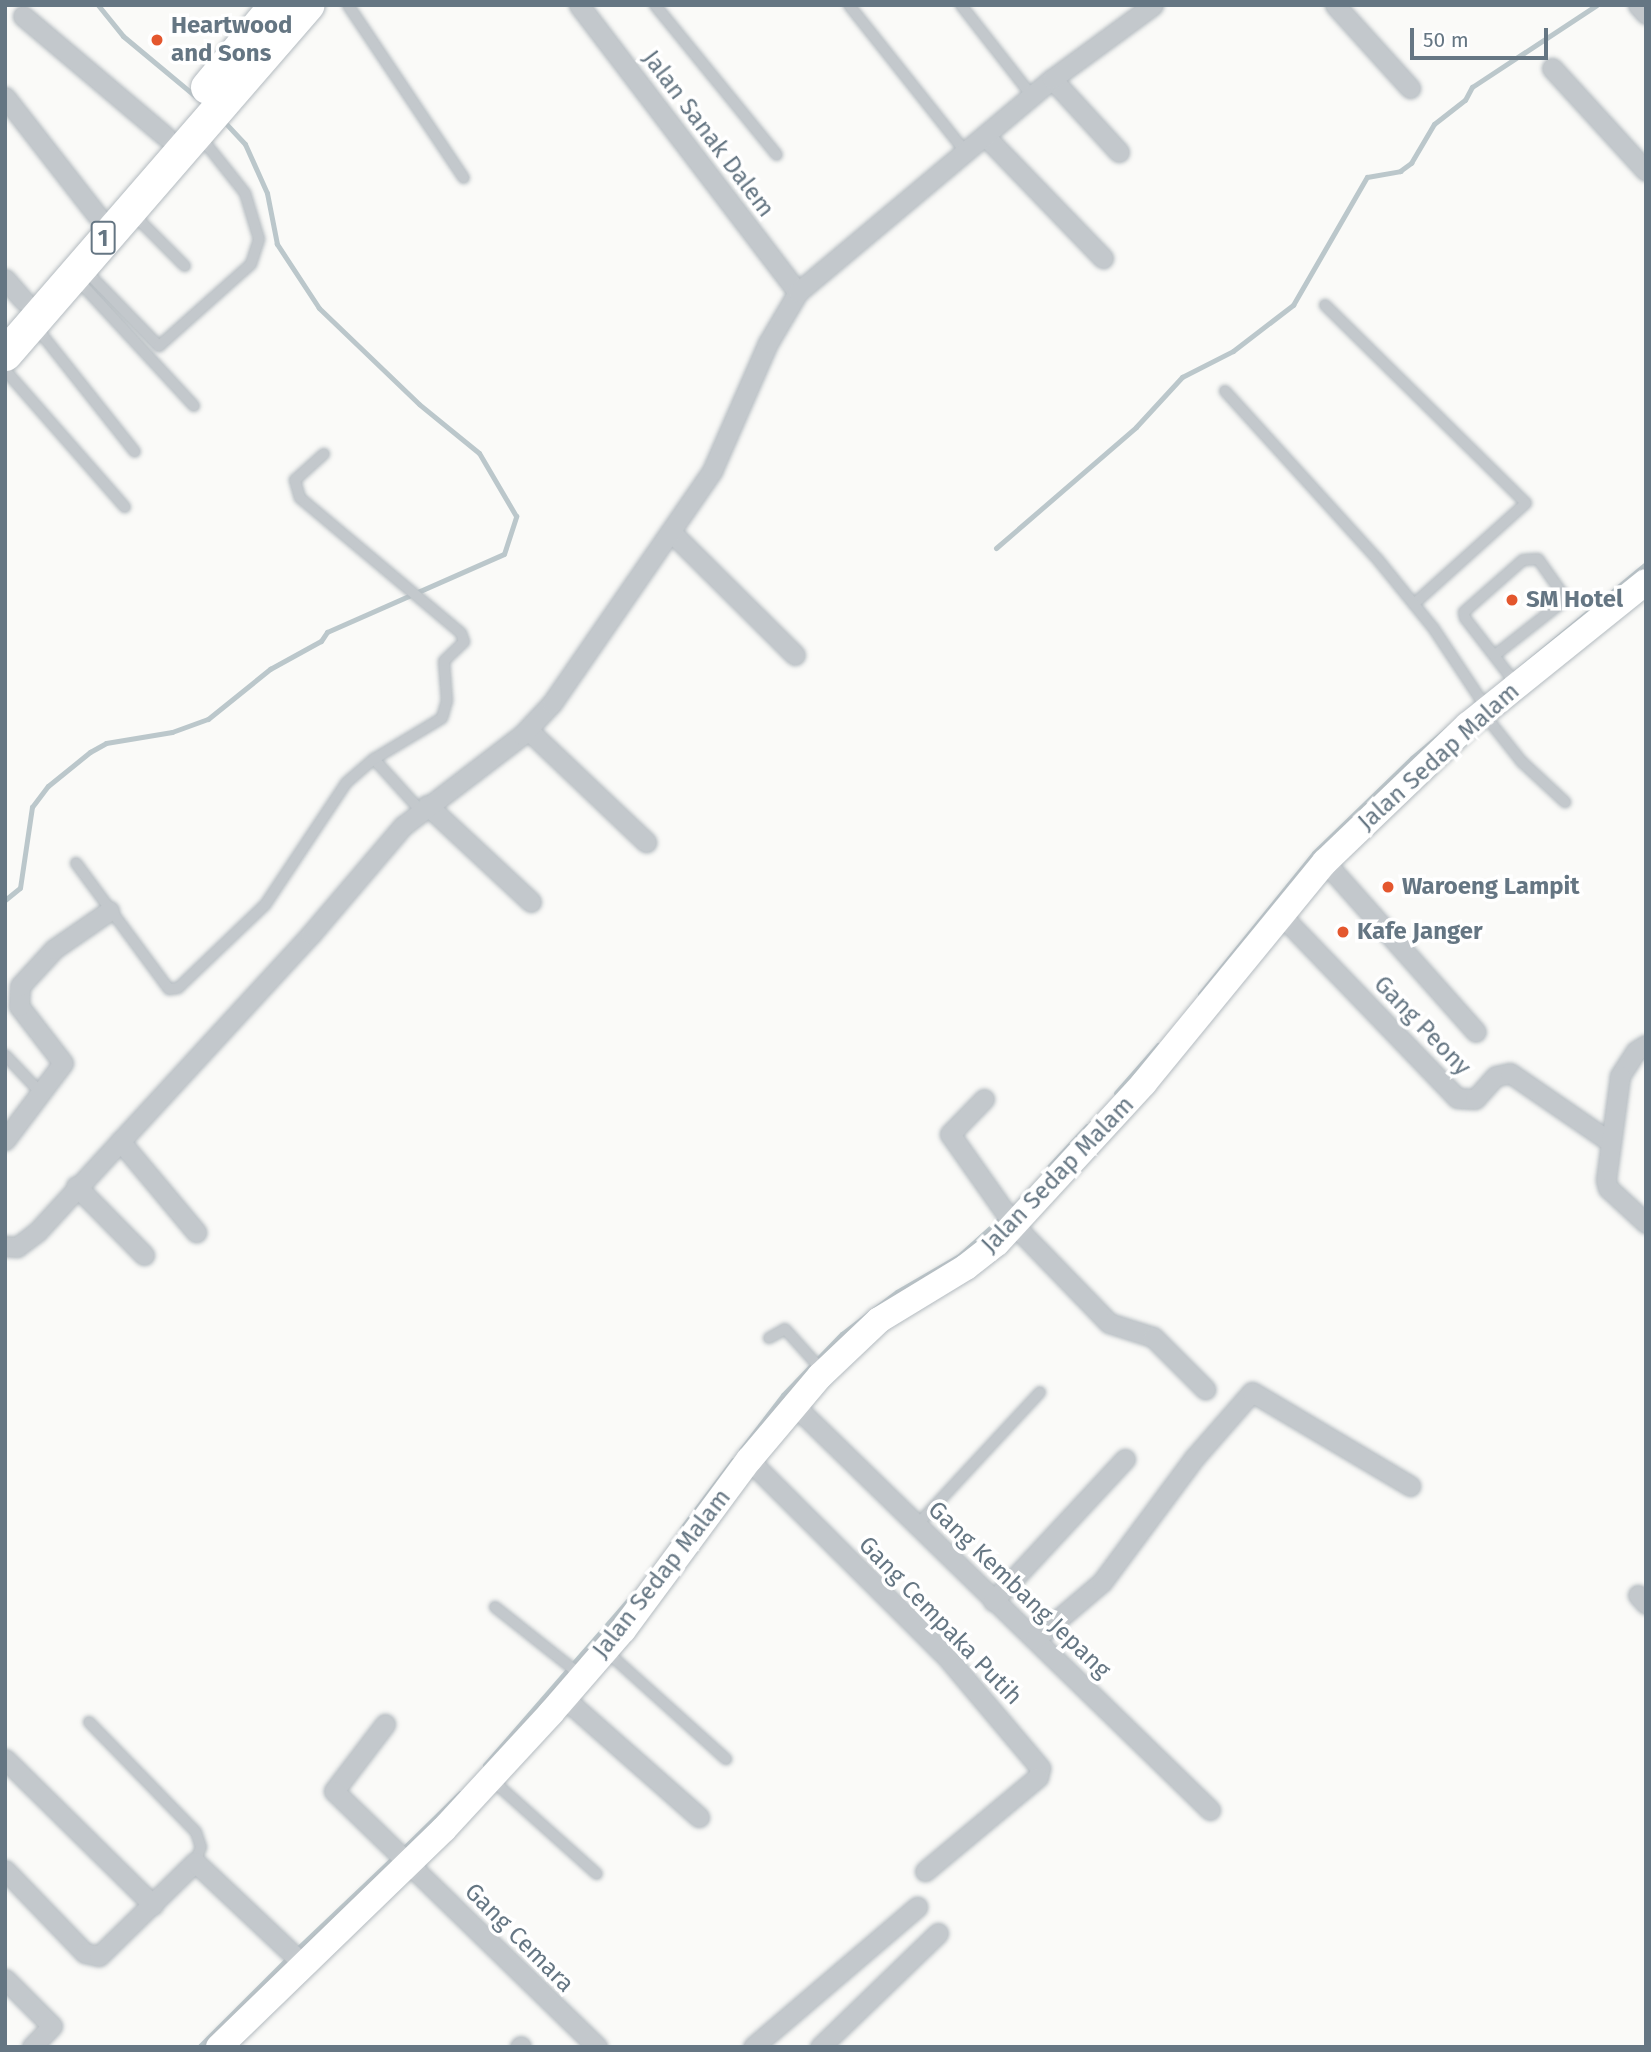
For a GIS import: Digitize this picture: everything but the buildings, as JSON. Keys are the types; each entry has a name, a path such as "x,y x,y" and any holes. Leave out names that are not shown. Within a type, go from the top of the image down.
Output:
{"highway":[{"name":"1","path":"5,354 16,305 113,212 268,26 307,5"},
{"name":"1","path":"16,305 76,270 113,212"}],"street":[{"name":"Jalan Sanak Dalem","path":"579,5 798,292"},
{"path":"5,1246 17,1247 29,1241 76,1186 424,808 528,730 552,703 672,533 712,471 768,343 798,292 968,155 1052,79 1153,5"},
{"path":"1335,5 1410,88"},
{"path":"1638,5 1646,14"},
{"path":"23,16 188,125"},
{"path":"1552,68 1646,171"},
{"path":"1052,79 1119,152"},
{"path":"5,97 113,212"},
{"path":"987,138 1103,258"},
{"path":"672,533 795,655"},
{"name":"Jalan Sedap Malam","path":"219,2047 295,1956 402,1855 491,1779 564,1698 578,1672 605,1650 675,1565 749,1460 793,1404 817,1364 879,1321 966,1267 1007,1216 1144,1083 1325,862 1482,703 1511,677 1646,582"},
{"path":"528,730 646,842"},
{"path":"424,808 531,902"},
{"path":"1325,862 1476,1032"},
{"path":"5,1140 63,1063 19,1006 20,986 54,949 108,911"},
{"name":"Gang Peony","path":"1282,915 1457,1098 1466,1102 1475,1099 1496,1076 1510,1073 1609,1141"},
{"path":"1646,1045 1636,1051 1620,1076 1609,1141 1607,1186 1646,1223"},
{"path":"984,1099 950,1134 1007,1216 1109,1323 1153,1337 1205,1389"},
{"path":"120,1140 196,1233"},
{"path":"76,1186 144,1255"},
{"path":"1035,1639 1102,1582 1195,1457 1252,1392 1410,1486"},
{"name":"Gang Kembang Jepang","path":"793,1404 1210,1810"},
{"path":"993,1601 1125,1459"},
{"name":"Gang Cempaka Putih","path":"749,1460 945,1655 1040,1768 1038,1777 925,1871"},
{"path":"564,1698 699,1818"},
{"name":"Gang Cemara","path":"385,1724 334,1791 597,2047"},
{"path":"5,1759 153,1905"},
{"path":"5,1870 92,1956 105,1953 195,1862 295,1956"},
{"path":"752,2047 917,1907"},
{"path":"820,2047 938,1933"},
{"path":"5,1979 52,2026 32,2047"}],"lane":[{"path":"339,5 356,19"},
{"path":"348,5 464,177"},
{"path":"655,5 776,155"},
{"path":"849,5 968,155"},
{"path":"961,5 1032,96"},
{"path":"76,270 159,346 251,264 259,239 245,193 188,125"},
{"path":"113,212 185,266"},
{"path":"76,270 194,406"},
{"path":"16,305 135,452"},
{"path":"1325,305 1527,503 1414,604"},
{"path":"5,370 125,507"},
{"path":"1225,391 1414,604 1522,762 1565,803"},
{"path":"76,863 108,911 169,989 178,988 248,924 346,783 374,759 442,718 447,701 444,661 464,642 461,633 296,492 295,480 324,454"},
{"path":"1495,655 1560,604 1564,596 1538,559 1523,560 1464,612 1495,655 1511,677"},
{"path":"374,759 424,808"},
{"path":"5,1055 40,1092"},
{"path":"769,1338 785,1329 817,1364"},
{"path":"916,1525 1040,1392"},
{"path":"495,1607 578,1672"},
{"path":"605,1650 726,1759"},
{"path":"89,1722 195,1832 201,1847 195,1862"},
{"path":"491,1779 597,1874"}],"waterway":[{"path":"98,5 123,36 195,96"},
{"path":"996,548 1136,427 1182,377 1233,351 1293,305 1367,177 1400,171 1411,163 1434,124 1465,100 1472,87 1597,5"},
{"path":"5,900 20,888 32,807 48,786 90,752 106,743 172,732 208,719 270,669 321,641 327,632 504,554 516,516 479,453 419,404 319,308 277,244 267,193 245,144 223,120"},
{"path":"1200,994 1314,853 1412,758 1646,564"},
{"path":"1116,1093 1158,1045"},
{"path":"1046,1170 1087,1126"},
{"path":"741,1450 783,1395 842,1334 897,1292 959,1256 1001,1218"},
{"path":"682,1528 733,1460"},
{"path":"485,1765 633,1595"},
{"path":"402,1850 460,1793"},
{"path":"295,1951 395,1856"},
{"path":"199,2047 288,1958"}],"place":[{"name":"Heartwood and Sons","path":"157,40"},
{"name":"SM Hotel","path":"1512,600"},
{"name":"Waroeng Lampit","path":"1388,887"},
{"name":"Kafe Janger","path":"1343,932"}]}
